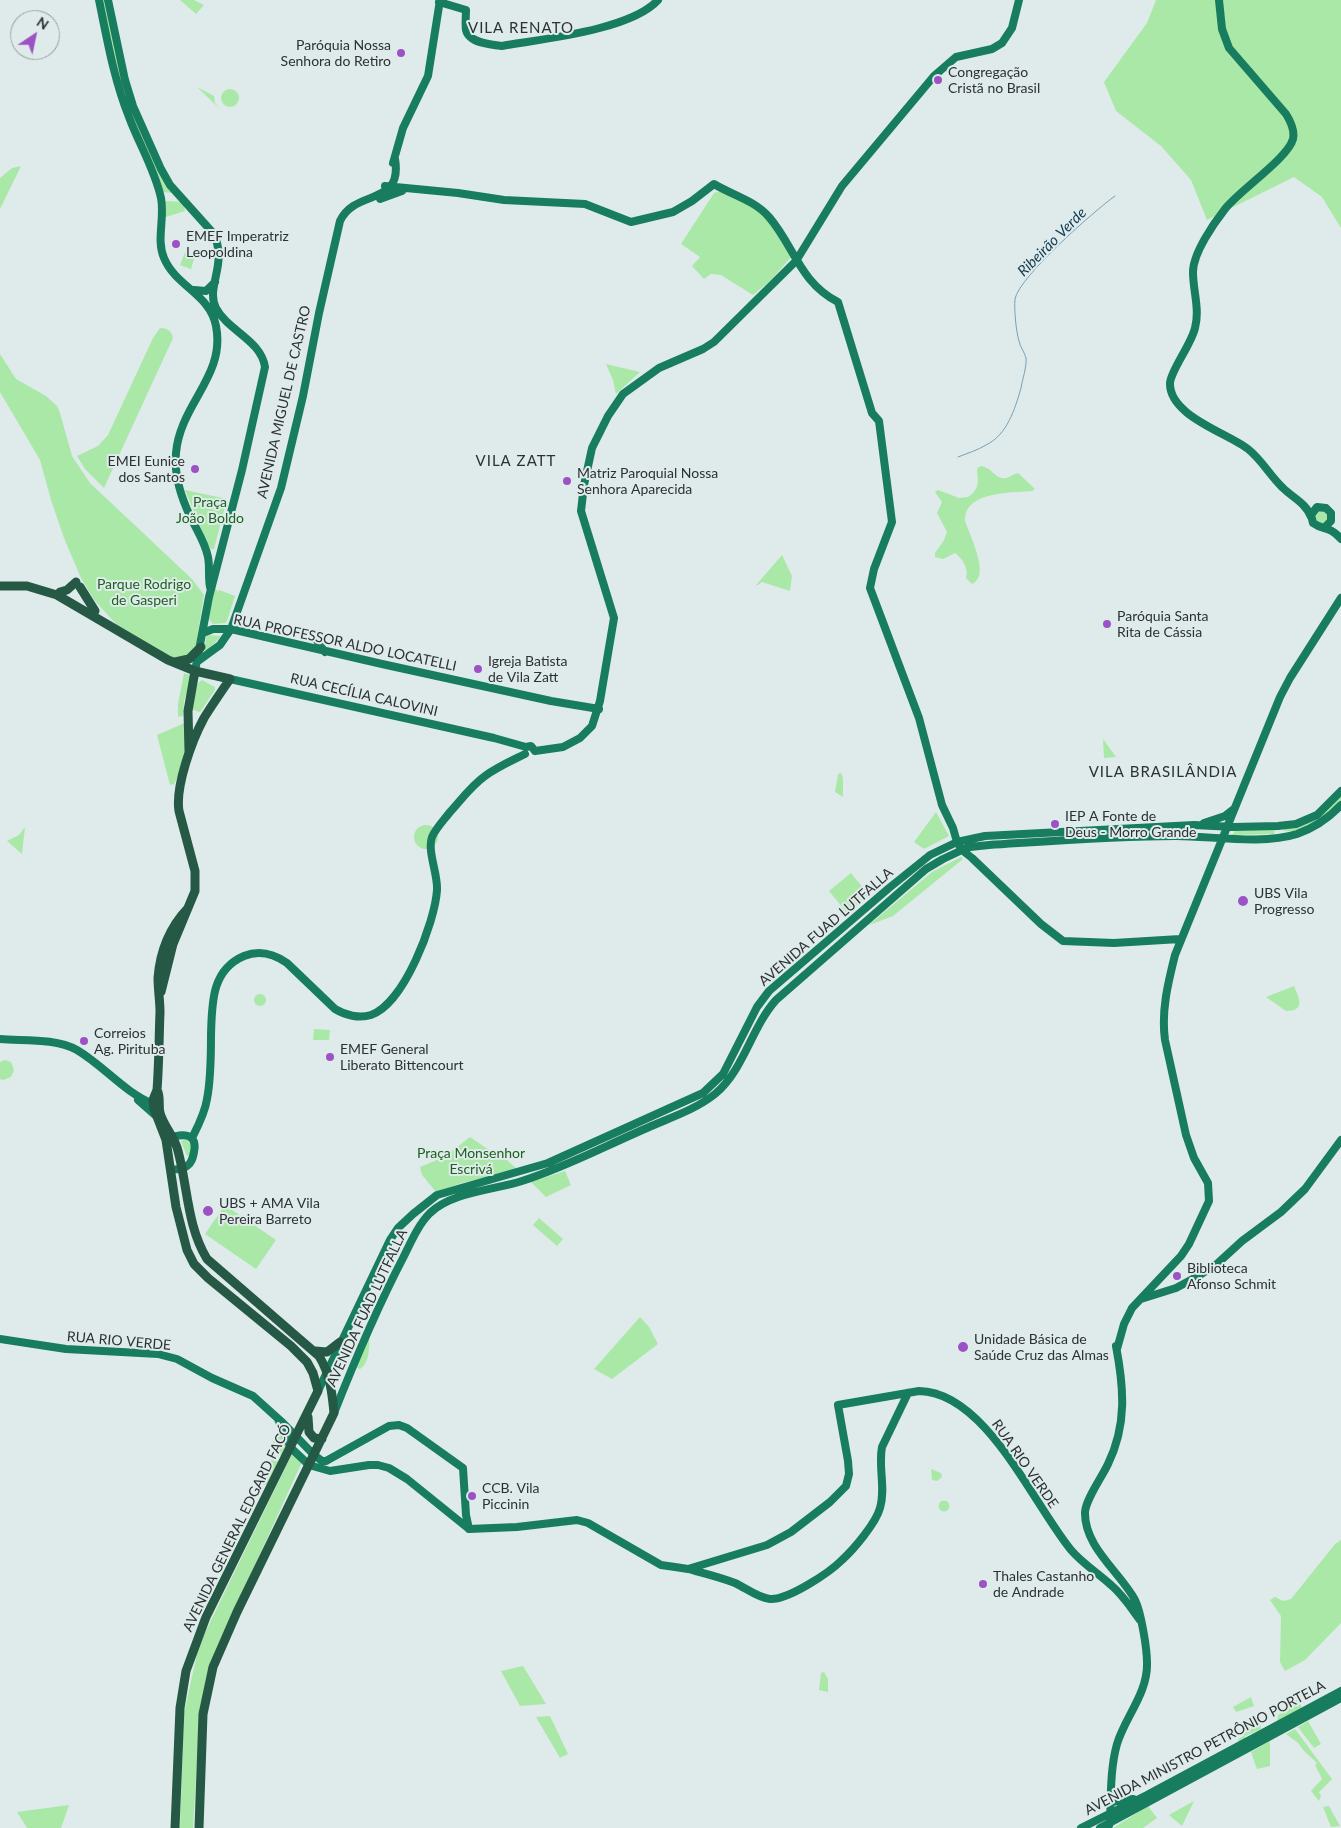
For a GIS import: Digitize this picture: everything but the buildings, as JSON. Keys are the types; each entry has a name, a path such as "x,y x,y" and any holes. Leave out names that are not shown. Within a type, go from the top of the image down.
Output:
{"main road":[{"path":"0,582 26,582 60,592 95,610 117,629"},
{"path":"60,592 78,584 95,610"},
{"path":"0,586 27,586 57,595 173,662 198,674 188,711 189,756"},
{"path":"173,662 189,659 201,647"},
{"name":"RUA CECÍLIA CALOVINI","path":"198,674 230,679"},
{"path":"160,994 173,944 174,925 188,908 194,890 195,871 177,801 178,789 189,756 206,716 230,679"},
{"path":"188,711 195,718 199,719 206,716"},
{"path":"173,934 161,956 158,979 160,994 157,1090 154,1096 156,1109 169,1138 178,1151 192,1226 199,1246 207,1259 314,1351 326,1370 334,1413 236,1612 213,1667 203,1714 199,1828"},
{"path":"161,956 164,961 169,963"},
{"path":"169,1138 176,1207 187,1250 194,1264 208,1278 291,1346 307,1362 314,1373 318,1392"},
{"path":"314,1351 327,1352 340,1342"},
{"name":"AVENIDA GENERAL EDGARD FACÓ","path":"175,1828 180,1715 186,1671 206,1617 318,1392"},
{"path":"309,1411 309,1432 314,1438 322,1439"}],"street":[{"path":"99,0 120,92 161,198 163,222 161,248 164,258 179,281 192,289 208,307 216,326 216,357 214,366 185,418 176,453 178,481 182,496 207,554 210,592"},
{"path":"108,0 125,80 133,106 161,169 170,185 213,232 217,241 220,257 214,293 216,308 232,327 258,350 264,359 265,366 247,449 210,592 198,662 198,674"},
{"path":"385,189 390,178 403,128 428,76 440,1 466,10 466,30 470,37 502,46 616,24 639,14 658,0"},
{"path":"599,709 614,618 581,511 584,485 592,448 608,416 623,394 660,368 703,350 714,342 796,260 842,186 934,76 956,56 992,49 1002,43 1012,28 1019,0"},
{"path":"1219,0 1222,29 1230,48 1286,114 1291,122 1294,137 1281,158 1248,186 1224,210 1198,252 1193,271 1197,300 1195,327 1192,339 1172,375 1171,389 1185,411 1250,450 1282,488 1306,507 1316,525 1328,524"},
{"path":"385,189 415,189 504,200 585,204 631,222 673,212 692,201 714,184 744,198 769,217 796,260 816,286 838,302 872,412 879,421 892,522 874,569 870,588 919,718 939,795 957,842 962,850 1035,918 1063,941 1114,943 1180,939"},
{"path":"385,189 402,191"},
{"name":"AVENIDA MIGUEL DE CASTRO","path":"198,662 220,645 231,630 281,488 303,396 319,313 340,221 348,209 385,189"},
{"path":"364,200 377,200 402,191 415,189"},
{"path":"192,289 206,291 212,287 216,280"},
{"path":"217,335 224,327 232,327"},
{"path":"1295,497 1315,508"},
{"path":"1315,508 1322,506 1328,509 1332,515 1328,524"},
{"path":"1311,518 1315,508"},
{"path":"1328,524 1341,537"},
{"path":"207,554 213,558 219,555"},
{"path":"1117,1349 1127,1317 1139,1299 1183,1252 1196,1231 1207,1207 1210,1195 1208,1183 1194,1158 1186,1135 1169,1066 1164,1030 1167,986 1180,939 1236,808 1280,697 1341,598"},
{"path":"205,621 213,629"},
{"name":"RUA PROFESSOR ALDO LOCATELLI","path":"203,633 213,629 231,630 325,652 599,709"},
{"path":"313,635 325,652"},
{"name":"RUA CECÍLIA CALOVINI","path":"230,679 352,708 494,738 525,751 531,746 535,751 563,747 586,733 592,726 599,709"},
{"path":"172,1170 182,1169 192,1161 195,1146 192,1138 207,1100 213,994 221,974 229,966 246,955 268,954 287,963 331,1006 342,1013 358,1016 371,1015 384,1007 415,962 431,919 437,890 431,847 435,832 469,790 483,778 525,751"},
{"name":"AVENIDA FUAD LUTFALLA","path":"334,1413 369,1328 395,1272 416,1231 428,1214 442,1204 458,1197 507,1186 564,1166 716,1094 730,1079 763,1017 785,990 926,869 943,858 970,847 1146,832 1194,825 1228,827 1296,824 1317,815 1341,791"},
{"name":"AVENIDA FUAD LUTFALLA","path":"318,1392 326,1370 390,1240 404,1222 437,1195 523,1171 564,1157 703,1092 723,1074 757,1007 770,991 930,855 966,839 993,836 1146,832 1177,836 1223,838 1278,837 1298,834 1316,825 1328,818 1341,805"},
{"path":"1194,825 1218,819 1236,808"},
{"path":"1278,826 1278,837"},
{"path":"953,828 966,839 972,858"},
{"path":"0,1039 40,1041 67,1046 86,1056 137,1099 156,1109"},
{"path":"169,1138 182,1134 192,1138"},
{"path":"1139,1299 1179,1286 1218,1263 1242,1241 1281,1212 1305,1189 1341,1140"},
{"path":"1158,1278 1179,1286"},
{"path":"1158,1278 1160,1287 1168,1290"},
{"path":"1109,1826 1112,1770 1117,1745 1127,1718 1143,1688 1148,1663 1134,1599 1100,1553 1085,1521 1085,1508 1115,1450 1122,1423 1122,1393 1115,1337 1125,1314 1134,1300 1158,1278"},
{"name":"RUA RIO VERDE","path":"0,1340 66,1349 167,1356 253,1396 314,1455 326,1461"},
{"name":"RUA RIO VERDE","path":"278,1419 291,1448 309,1465 330,1470 369,1465 388,1468 407,1479 469,1529 577,1520 588,1523 661,1564 688,1568 751,1551 780,1539 830,1502 846,1486 849,1474 848,1461 838,1405 924,1391 939,1394 961,1405 976,1418 1009,1458 1029,1491 1070,1549 1120,1593 1140,1620"},
{"path":"688,1568 734,1582 767,1599 784,1597 833,1568 842,1560 877,1515 881,1504 883,1486 880,1455 882,1447 908,1393"},
{"path":"330,1470 326,1461 389,1426 399,1425 407,1428 463,1468 466,1515 469,1529"},
{"path":"706,1574 703,1570 711,1562"},
{"name":"AVENIDA MINISTRO PETRÔNIO PORTELA","path":"1081,1828 1341,1691"},
{"name":"AVENIDA MINISTRO PETRÔNIO PORTELA","path":"1100,1828 1109,1826 1341,1698"},
{"path":"1111,1802 1143,1797"}],"green space":[{"path":"102,0 106,0 120,71 172,193 163,192 141,141 117,70"},
{"path":"180,0 194,0 204,5 196,14"},
{"path":"1156,0 1341,0 1341,228 1322,197 1294,177 1207,220 1191,180 1161,146 1116,111 1104,82 1147,23"},
{"path":"197,87 214,96 215,103 220,109"},
{"path":"230,89 236,92 239,98 236,104 230,107 224,104 221,98 224,92"},
{"path":"21,166 0,209 0,178 12,168"},
{"path":"721,191 731,193 766,217 791,257 771,280 753,295 721,275 711,274 704,279 692,266 700,257 681,244 714,193"},
{"path":"165,201 183,202 185,211 166,217 164,214"},
{"path":"185,252 195,256 191,269 180,265"},
{"path":"160,328 169,330 173,338 104,488 85,469 77,456 98,446 108,435 153,338"},
{"name":"Parque Rodrigo de Gasperi","path":"0,354 16,379 46,396 57,406 72,456 90,483 192,579 204,595 195,651 185,659 172,658 117,625 95,601 81,578 64,538 40,460 0,392"},
{"path":"606,364 640,372 616,394 613,380"},
{"path":"980,466 987,468 1002,478 1008,478 1018,473 1035,489 1032,491 1001,493 980,499 972,504 967,511 965,521 978,555 980,573 977,580 972,584 966,578 965,564 955,553 943,559 935,557 935,553 947,532 937,513 942,502 935,492 938,490 959,498 968,497 975,491 978,481 977,469"},
{"name":"Praça João Boldo","path":"185,490 227,499 214,549 211,549 208,545"},
{"path":"1321,508 1330,517 1324,525 1316,523 1314,513"},
{"path":"782,555 792,576 790,591 762,582 756,585"},
{"path":"214,586 218,592 219,590 235,596 225,623 213,624 207,617"},
{"path":"207,635 221,636 206,651 204,649"},
{"path":"184,673 192,676 184,701 183,716 178,717 178,704"},
{"path":"202,680 215,687 215,690 200,712 193,710 192,705 198,683"},
{"path":"187,722 186,747 181,770 174,784 170,785 157,735"},
{"path":"1103,739 1116,757 1104,758"},
{"path":"841,773 843,778 843,797 835,792 838,774"},
{"path":"1341,796 1341,801 1314,823 1298,830 1282,830 1304,824"},
{"path":"936,812 949,836 924,849 914,842"},
{"path":"426,825 435,828 438,837 435,846 426,849 417,846 414,837 417,828"},
{"path":"25,827 22,854 7,841 19,835"},
{"path":"1275,829 1274,834 1232,835 1235,831"},
{"path":"961,857 963,859 893,916 869,925 932,872"},
{"path":"851,873 869,895 847,913 829,891"},
{"path":"1294,986 1299,1003 1296,1009 1286,1011 1266,997"},
{"path":"260,994 266,1000 260,1006 254,1000"},
{"path":"314,1029 330,1030 329,1040 313,1040"},
{"path":"5,1060 11,1062 14,1070 11,1077 3,1080 0,1079 0,1062"},
{"name":"Praça Monsenhor Escrivá","path":"470,1137 489,1150 499,1153 517,1169 462,1183 436,1192 422,1175 420,1167 446,1156"},
{"path":"186,1139 192,1146 190,1155 187,1156 181,1141"},
{"path":"565,1171 571,1185 546,1197 531,1182"},
{"path":"225,1205 276,1240 256,1269 205,1234"},
{"path":"539,1218 563,1239 557,1246 533,1225"},
{"path":"640,1317 649,1327 658,1344 612,1379 594,1369"},
{"path":"369,1337 367,1359 360,1369 356,1367"},
{"path":"278,1425 288,1443 281,1456 274,1451 277,1448 273,1444 273,1441 280,1435"},
{"path":"292,1454 302,1462 217,1648 206,1678 200,1713 193,1828 180,1828 184,1713 199,1645"},
{"path":"271,1455 279,1462 268,1485 254,1483 267,1482 273,1468 271,1466"},
{"path":"931,1469 941,1473 942,1477 937,1481 932,1480"},
{"path":"944,1500 950,1506 944,1512 938,1506"},
{"path":"1341,1540 1341,1623 1305,1660 1285,1671 1280,1662 1281,1616 1270,1600 1275,1597 1283,1601 1291,1599 1335,1544"},
{"path":"523,1666 546,1704 520,1706 501,1671"},
{"path":"824,1672 828,1679 828,1692 819,1690 821,1673"},
{"path":"1297,1696 1303,1711 1277,1724 1278,1715 1282,1713 1281,1710 1296,1702"},
{"path":"1251,1697 1254,1706 1236,1712 1233,1707"},
{"path":"550,1716 568,1754 560,1758 536,1717"},
{"path":"1308,1721 1321,1744 1314,1748 1298,1727"},
{"path":"1261,1725 1261,1729 1245,1736 1246,1741 1239,1746 1238,1739 1244,1736 1243,1732"},
{"path":"1295,1729 1332,1779 1319,1792 1321,1796 1319,1801 1311,1791 1322,1779 1315,1765 1317,1763 1298,1743 1286,1734"},
{"path":"1270,1741 1270,1766 1257,1769 1251,1752"},
{"path":"1194,1801 1182,1826 1169,1815"},
{"path":"69,1805 61,1828 27,1828 17,1812"},
{"path":"1148,1806 1157,1818 1143,1828 1113,1828"},
{"path":"1329,1806 1340,1826 1331,1827 1323,1807"}],"waterway":[{"name":"Ribeirão Verde","path":"958,457 993,441 1005,428 1016,404 1026,361 1017,332 1015,299 1020,289 1029,276 1059,245 1091,215 1115,196"}],"place":[{"name":"Paróquia Nossa Senhora do Retiro","path":"401,53"},
{"name":"Congregação Cristã no Brasil","path":"938,80"},
{"name":"EMEF Imperatriz Leopoldina","path":"176,244"},
{"name":"EMEI Eunice dos Santos","path":"195,469"},
{"name":"Matriz Paroquial Nossa Senhora Aparecida","path":"567,481"},
{"name":"Paróquia Santa Rita de Cássia","path":"1107,624"},
{"name":"Igreja Batista de Vila Zatt","path":"478,669"},
{"name":"IEP A Fonte de Deus - Morro Grande","path":"1055,824"},
{"name":"UBS Vila Progresso","path":"1243,901"},
{"name":"Correios Ag. Pirituba","path":"84,1041"},
{"name":"EMEF General Liberato Bittencourt","path":"330,1057"},
{"name":"UBS + AMA Vila Pereira Barreto","path":"208,1211"},
{"name":"Biblioteca Afonso Schmit","path":"1177,1276"},
{"name":"Unidade Básica de Saúde Cruz das Almas","path":"963,1347"},
{"name":"CCB. Vila Piccinin","path":"472,1496"},
{"name":"Thales Castanho de Andrade","path":"983,1584"}],"district":[{"name":"VILA RENATO","path":"521,28"},
{"name":"VILA ZATT","path":"516,461"},
{"name":"VILA BRASILÂNDIA","path":"1163,772"}]}
